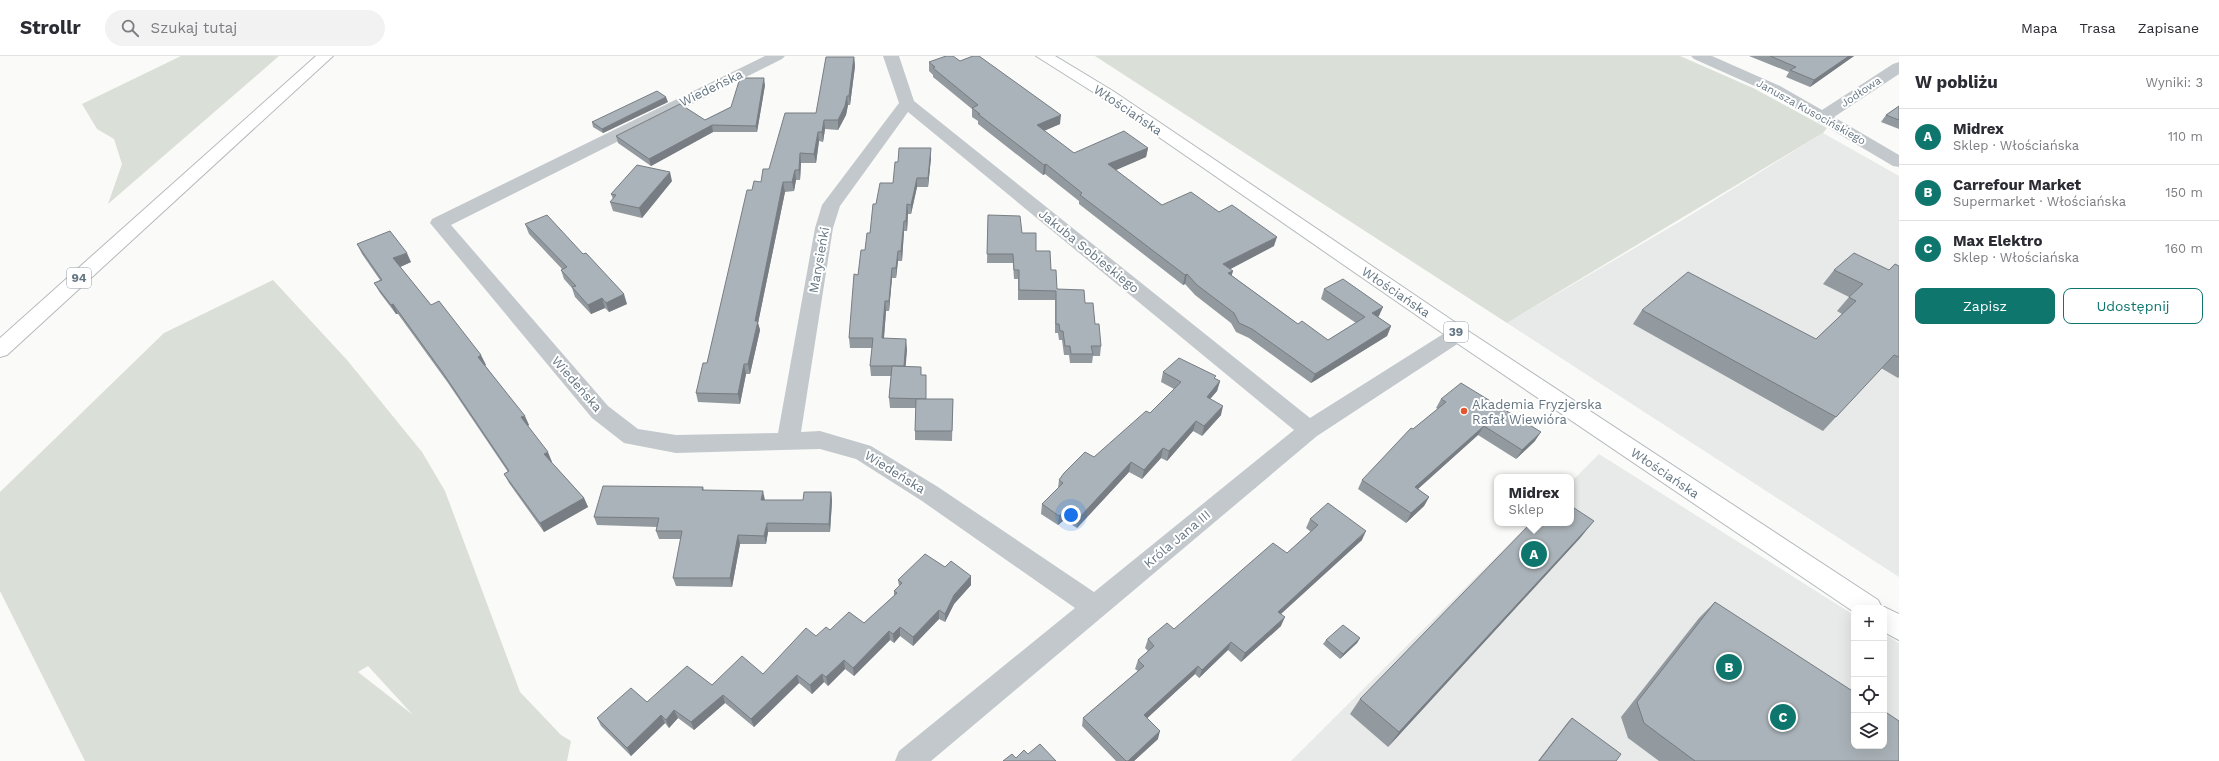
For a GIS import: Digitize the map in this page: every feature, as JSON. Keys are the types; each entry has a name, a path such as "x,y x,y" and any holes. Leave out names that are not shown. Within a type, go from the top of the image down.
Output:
{"main road":[{"name":"94","path":"0,350 325,56"},
{"name":"Włościańska","path":"1044,56 1107,94 1458,334 1864,605"},
{"path":"1887,620 1899,628"}],"street":[{"name":"Wiedeńska","path":"777,56 439,223 600,412 632,437 676,444 820,440 863,452 930,494 1095,607"},
{"path":"891,56 907,103"},
{"name":"Janusza Kusocińskiego","path":"1699,56 1774,89 1899,162"},
{"name":"Jodłowa","path":"1823,117 1899,67"},
{"name":"Marysieńki","path":"788,441 824,228 831,205 907,103"},
{"name":"Jakuba Sobieskiego","path":"907,103 1309,430"},
{"name":"Króla Jana III","path":"909,761 1309,430 1458,334"}],"shaded area":[{"path":"181,56 279,56 108,204 122,164 114,139 97,129 82,104"},
{"path":"1095,56 1680,56 1753,88 1827,128 1823,133 1507,323"},
{"path":"1823,133 1899,176 1899,577 1507,323 1686,218"},
{"path":"273,280 347,360 422,452 445,491 520,692 561,735 571,741 567,761 85,761 0,591 0,492 164,333","holes":["368,666 413,715 358,672"]},
{"path":"1599,454 1851,613 1851,749 1887,749 1887,636 1899,643 1899,761 1291,761 1527,526 1574,526 1574,479"}],"building":[{"path":"946,56 953,56 960,61 973,56 979,56 1061,115 1037,125 1074,153 1124,131 1148,148 1108,164 1162,205 1191,192 1219,212 1232,205 1277,237 1223,264 1233,271 1228,273 1298,324 1302,321 1328,340 1365,317 1324,289 1343,279 1383,307 1372,313 1391,326 1315,374 1252,329 1239,323 1234,313 1197,285 1187,274 1185,275 1080,195 1082,193 1046,164 1044,165 978,114 980,114 972,108 978,105 933,68 935,67 929,62"},
{"path":"1770,56 1849,56 1814,80 1790,70 1796,67"},
{"path":"826,57 854,57 849,96 847,96 845,106 838,120 824,120 822,132 818,132 814,154 800,153 799,170 795,170 792,182 783,182 755,321 758,321 748,364 744,364 738,394 696,393 703,363 707,363 747,190 752,190 754,181 761,182 763,169 769,169 785,113 816,113"},
{"path":"740,78 764,78 756,126 712,125 649,159 616,136 680,104 705,120 731,107"},
{"path":"657,91 666,97 602,129 592,122"},
{"path":"1899,106 1899,120 1886,115"},
{"path":"899,148 931,148 928,178 917,178 911,205 907,204 901,251 898,251 896,268 892,268 889,301 885,301 882,338 906,339 904,366 870,366 873,338 849,338 854,274 858,275 861,250 865,250 867,233 870,233 873,204 876,204 880,183 893,183 895,162 898,162"},
{"path":"637,165 670,172 639,208 610,202 616,195 611,194"},
{"path":"547,215 583,254 586,253 624,294 606,303 602,298 588,305 572,287 576,286 561,270 567,267 525,224"},
{"path":"988,215 1020,216 1022,233 1036,233 1036,251 1050,251 1051,270 1056,270 1057,289 1084,290 1085,303 1093,303 1095,324 1099,324 1101,346 1091,346 1093,354 1071,354 1070,346 1065,346 1063,331 1060,331 1059,324 1056,324 1056,291 1019,290 1019,270 1014,270 1013,254 987,254"},
{"path":"390,231 407,253 393,258 431,305 439,301 481,355 478,357 525,416 521,417 548,452 544,454 584,498 540,523 504,474 509,471 443,373 393,304 391,305 374,283 382,280 357,244"},
{"path":"1854,253 1889,270 1895,264 1899,266 1899,357 1894,355 1836,417 1642,310 1688,272 1816,339 1856,301 1849,297 1863,284 1834,270"},
{"path":"1179,358 1216,376 1214,378 1220,381 1207,397 1223,406 1204,426 1196,421 1169,451 1163,448 1144,470 1131,462 1078,519 1065,510 1059,516 1042,504 1063,483 1059,480 1064,473 1085,452 1094,457 1146,411 1150,413 1181,382 1163,372"},
{"path":"892,366 921,367 921,375 926,375 926,399 889,398"},
{"path":"1461,383 1541,432 1522,450 1484,426 1415,487 1429,497 1411,513 1362,480 1411,428 1413,429 1446,402 1441,399"},
{"path":"916,399 953,399 952,431 915,431"},
{"path":"603,486 703,487 702,490 763,491 761,500 803,500 804,492 831,492 829,524 767,523 764,536 738,535 730,578 673,578 682,531 656,531 659,518 594,517"},
{"path":"1328,503 1366,531 1278,612 1285,617 1245,653 1231,642 1202,670 1198,666 1144,715 1160,731 1128,761 1126,761 1083,718 1144,666 1138,660 1154,646 1148,639 1167,623 1174,629 1273,543 1287,553 1318,525 1310,519"},
{"path":"1574,508 1594,521 1399,732 1360,699 1528,526 1574,526"},
{"path":"925,554 945,567 951,561 971,576 954,595 945,614 939,610 913,637 900,627 893,634 889,631 853,668 844,660 826,677 822,674 810,685 797,675 751,719 723,695 691,722 674,710 666,720 661,715 627,748 597,718 631,688 647,702 687,666 712,685 742,656 763,674 806,628 816,636 826,627 830,630 849,612 864,623 897,593 894,591 902,583 898,580"},
{"path":"1715,602 1851,690 1851,749 1887,749 1887,713 1899,721 1899,761 1695,761 1644,723 1637,702"},
{"path":"1343,625 1360,638 1343,654 1326,640"},
{"path":"1572,718 1621,754 1616,761 1539,761"},
{"path":"1040,744 1056,761 1003,761 1012,754 1016,758 1024,750 1028,754"}],"place":[{"name":"Akademia Fryzjerska Rafał Wiewióra","path":"1464,411"},
{"name":"Midrex","path":"1534,554"},
{"name":"Carrefour Market","path":"1729,667"},
{"name":"Max Elektro","path":"1783,717"}]}
